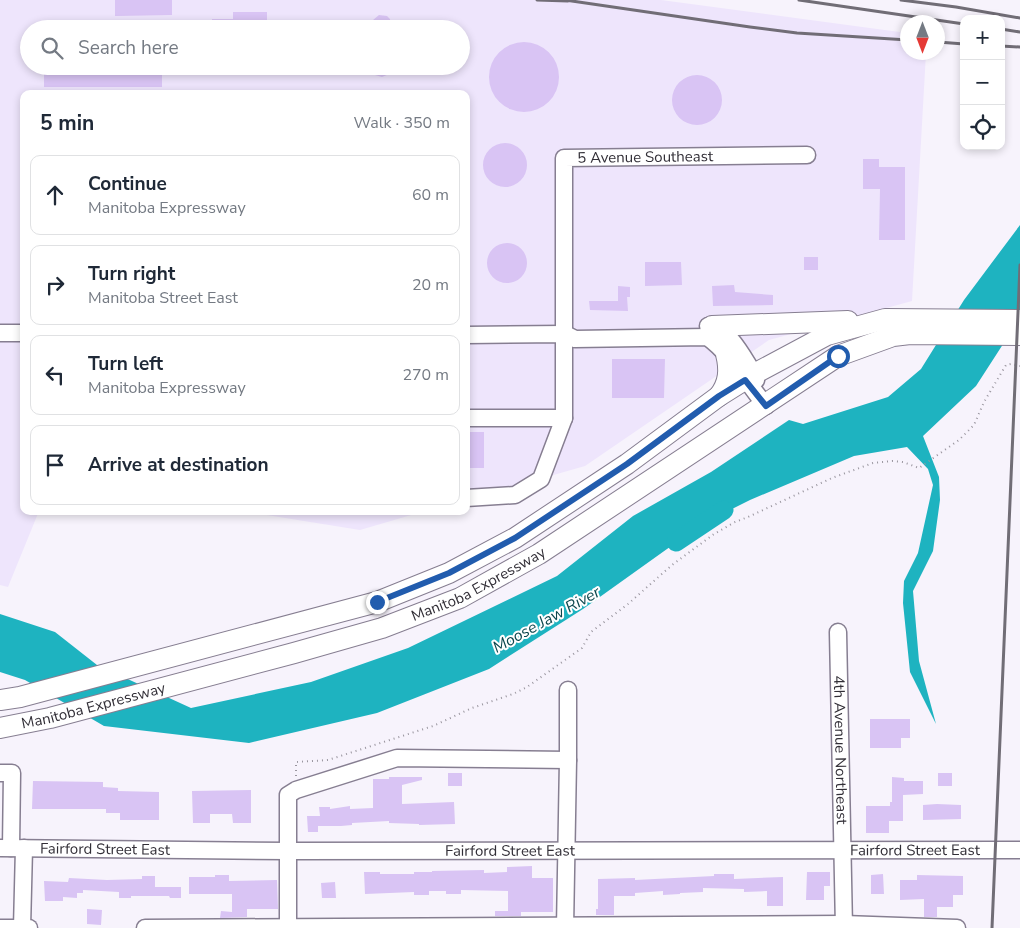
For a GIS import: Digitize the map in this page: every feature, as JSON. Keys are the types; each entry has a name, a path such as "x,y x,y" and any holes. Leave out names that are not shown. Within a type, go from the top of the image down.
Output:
{"main road":[{"path":"712,326 885,319"},
{"name":"Manitoba Expressway","path":"0,700 20,697 151,663 377,602 449,573 515,538 627,464 719,396 749,377 827,334 885,319 909,327"},
{"path":"909,327 1020,320"},
{"path":"909,327 1020,335"},
{"name":"Manitoba Expressway","path":"0,728 50,718 382,628 460,598 539,554 766,406 838,356 893,336 909,327"},
{"path":"719,396 728,379 726,354"}],"street":[{"name":"5 Avenue Southeast","path":"565,331 564,158 807,155"},
{"path":"470,334 565,331 574,327 712,326 723,332 732,341 749,377 766,406"},
{"path":"565,331 574,339 707,337 717,344 749,377"},
{"path":"470,498 515,495 541,479 564,418 565,331"},
{"path":"0,333 20,333"},
{"path":"470,418 564,418"},
{"name":"4th Avenue Northeast","path":"838,632 844,926"},
{"path":"565,927 568,690"},
{"path":"288,927 288,851 292,792 397,758 568,760"},
{"path":"0,773 12,773 12,848 22,928"},
{"name":"Fairford Street East","path":"12,848 288,851 1020,850"},
{"path":"145,928 844,926 957,928"},
{"path":"0,928 29,928"}],"path":[{"path":"292,792 296,762 328,760 433,726 472,708 528,687 582,648 591,632 628,604 672,565 714,534 735,522 832,478 872,463 903,462 919,468 945,451 974,425 984,402 1006,365 1020,366"}],"shaded area":[{"path":"0,0 661,0 900,32 900,60 926,60 912,301 769,340 585,466 470,499 470,90 20,90 20,515 37,515 8,587 0,585"},
{"path":"266,515 411,515 360,530"}],"water":[{"path":"1020,225 1020,318 976,386 923,436 939,477 940,500 933,551 913,591 919,661 936,724 910,672 903,603 904,581 918,553 933,485 928,469 907,447 854,456 750,500 702,524 583,609 489,669 377,713 249,743 104,726 25,680 0,672 0,614 55,632 97,665 191,708 311,682 408,648 557,576 633,516 711,472 789,420 803,424 888,397 921,369 964,300"}],"building":[{"path":"115,0 172,0 172,15 115,16"},
{"path":"233,12 267,12 267,20 212,20 233,19"},
{"path":"379,15 387,16 390,20 373,20"},
{"path":"524,42 537,45 549,52 556,64 559,77 556,90 549,102 537,109 524,112 511,109 499,102 492,90 489,77 492,64 499,52 511,45"},
{"path":"44,75 162,75 162,87 44,87"},
{"path":"697,75 711,79 718,86 722,100 718,114 711,121 697,125 683,121 676,114 672,100 676,86 683,79"},
{"path":"505,143 517,147 523,153 527,165 523,177 517,183 505,187 493,183 487,177 483,165 487,153 493,147"},
{"path":"863,159 879,159 879,167 905,167 905,240 879,240 880,189 863,189"},
{"path":"511,243 518,246 524,252 527,263 526,271 518,280 511,283 503,283 496,280 488,271 487,259 490,252 499,244"},
{"path":"804,257 818,257 818,270 804,270"},
{"path":"645,262 681,262 682,285 645,286"},
{"path":"734,285 735,292 773,295 773,305 713,306 712,286"},
{"path":"618,286 630,287 630,297 627,297 628,311 590,310 589,301 618,301"},
{"path":"612,359 665,359 664,398 612,398"},
{"path":"470,432 484,432 484,468 470,468"},
{"path":"870,719 910,719 910,738 901,738 901,748 870,748"},
{"path":"448,773 462,773 462,786 448,786"},
{"path":"938,773 952,773 952,786 938,786"},
{"path":"389,777 422,777 422,780 402,785 402,804 454,802 455,824 419,825 389,823 389,821 352,823 352,825 341,826 318,826 318,832 308,832 307,816 320,816 319,807 330,807 330,809 350,806 350,809 373,808 373,779 389,779"},
{"path":"892,777 904,778 904,781 923,781 923,794 903,795 903,821 889,821 889,833 866,833 866,806 890,806 890,802 892,802"},
{"path":"33,781 103,782 103,787 118,788 118,791 159,792 159,820 120,820 120,813 106,813 106,809 32,809"},
{"path":"251,790 251,823 233,823 232,814 210,814 210,823 193,823 192,791"},
{"path":"923,805 961,805 961,819 923,820"},
{"path":"532,866 532,878 553,878 553,912 521,912 521,916 495,916 495,911 508,911 508,891 461,890 461,894 446,894 446,891 429,891 429,895 414,895 414,892 365,894 364,872 414,874 414,872 484,870 484,873 507,872 507,867"},
{"path":"807,872 830,872 830,886 824,886 824,900 806,900"},
{"path":"714,874 734,874 734,879 783,877 783,906 767,906 767,891 744,892 744,889 703,888 703,892 663,895 663,891 635,893 635,896 614,896 614,915 596,915 596,909 598,909 598,879 635,878 635,880 714,876"},
{"path":"883,874 884,894 871,894 871,875"},
{"path":"215,875 229,875 229,881 277,880 278,909 247,909 247,917 220,918 221,911 232,912 232,894 189,894 189,877 215,877"},
{"path":"917,875 963,876 963,895 953,895 953,907 937,907 937,917 924,917 924,899 900,900 900,880 917,880"},
{"path":"142,876 155,876 155,887 181,887 181,898 170,898 169,896 131,896 131,898 119,898 119,892 83,890 83,893 77,893 77,898 63,897 63,901 45,901 44,881 68,882 69,878 142,879"},
{"path":"335,882 336,898 322,898 321,883"},
{"path":"87,909 102,910 101,925 87,924"}],"waterway":[{"name":"Moose Jaw River","path":"676,542 724,510"}],"railway":[{"path":"537,0 568,1"},
{"path":"565,0 797,33 900,39"},
{"path":"799,0 960,23"},
{"path":"901,0 1020,18"},
{"path":"1005,30 1020,32"},
{"path":"945,43 960,44"},
{"path":"1005,46 1020,47"},
{"path":"992,928 1020,265"}],"route":[{"path":"377,602 449,573 515,538 627,464 719,396 745,380 766,406 838,356"}]}
